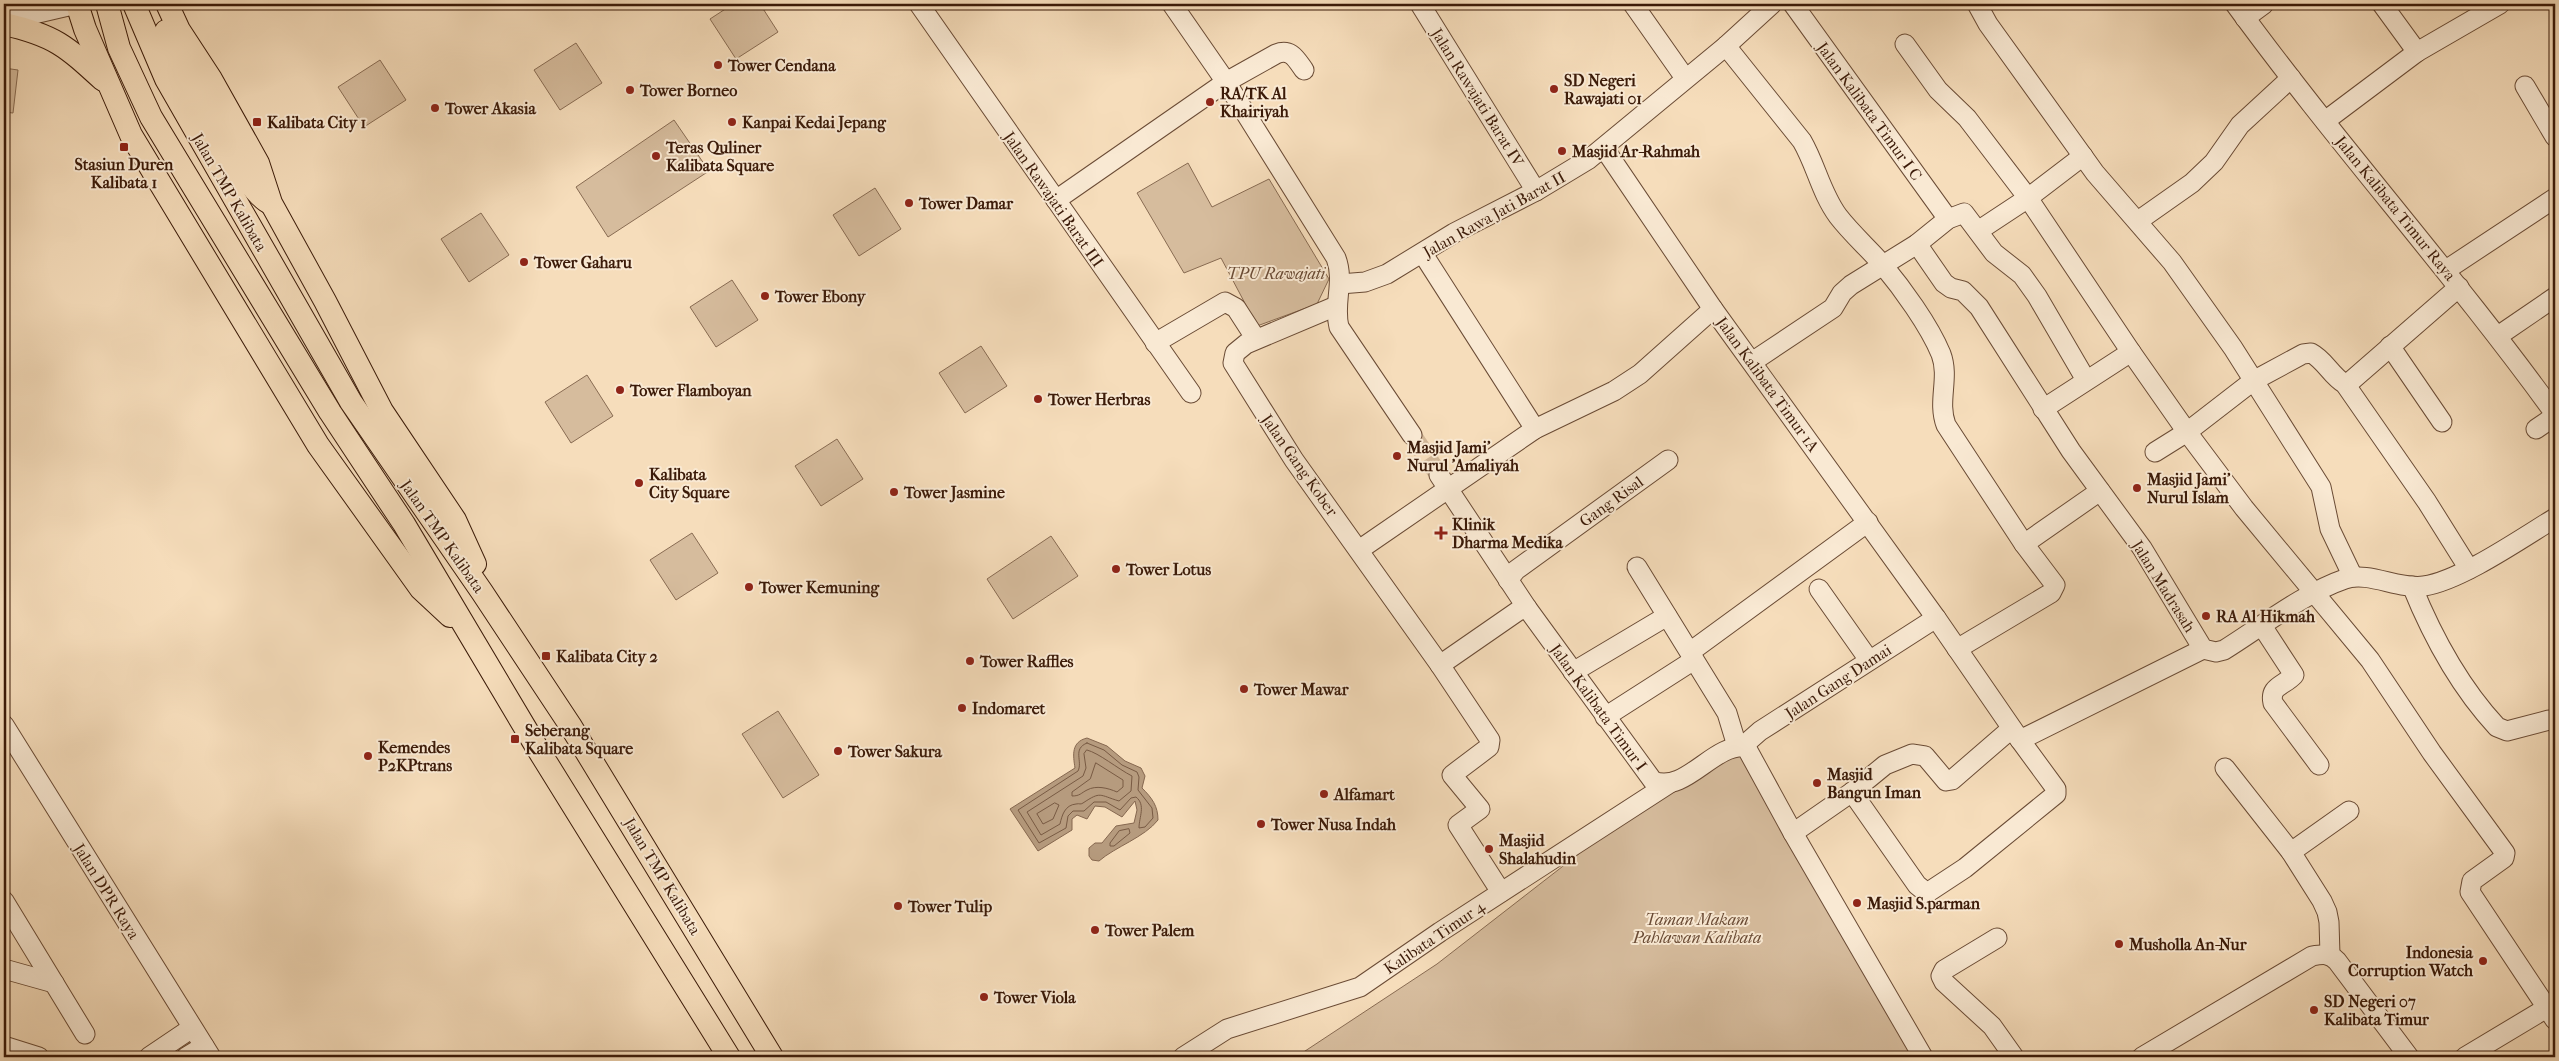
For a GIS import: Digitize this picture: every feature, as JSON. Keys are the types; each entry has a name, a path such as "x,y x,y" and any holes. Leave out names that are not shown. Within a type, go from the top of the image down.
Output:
{"main road":[{"path":"83,4 105,46 107,84 131,136 336,472 421,589 469,634"},
{"name":"Jalan TMP Kalibata","path":"107,4 119,48 151,117 330,412 404,524 469,634 730,1057"},
{"name":"Jalan TMP Kalibata","path":"134,4 166,79 351,402 482,592 611,789 772,1057"},
{"path":"154,4 213,126 256,194 271,204"},
{"path":"166,4 179,30 211,79 258,163 271,204 325,301 382,411 454,520 477,567 482,592"},
{"path":"4,22 41,33 54,40 107,84"}],"street":[{"path":"4,22 83,4"},
{"name":"Jalan Rawajati Barat III","path":"919,4 1191,393"},
{"path":"1172,4 1226,82 1336,258 1341,275 1336,306 1339,327 1412,435"},
{"name":"Jalan Rawajati Barat IV","path":"1420,4 1536,191"},
{"path":"1633,4 1685,78"},
{"name":"Jalan Rawa Jati Barat II","path":"1340,284 1374,279 1423,254 1454,233 1536,191 1604,148 1685,78 1726,46 1772,4"},
{"name":"Jalan Kalibata Timur I C","path":"1793,4 1948,219"},
{"path":"1977,4 1988,24 2083,156 2138,221 2197,297 2253,380 2321,487 2330,529 2354,577 2412,586 2436,583 2469,568 2555,518"},
{"path":"2240,11 2264,4"},
{"path":"2382,4 2417,52"},
{"path":"2325,121 2417,52 2500,4"},
{"name":"Jalan Kalibata Timur Raya","path":"2240,11 2325,121 2460,287 2555,415"},
{"path":"1905,44 1938,90 1966,118 2028,198 2187,432 2244,508 2370,660 2432,753 2505,853 2504,858 2472,881 2470,892 2552,1010 2465,1057"},
{"path":"1726,46 1802,141 1812,158 1814,171 1838,216 1883,266 1922,320 1940,352 1945,374 1941,408 1946,425 2024,544 2055,585 2054,590 1956,649"},
{"path":"1056,200 1226,82 1282,51 1293,55 1304,70"},
{"path":"2138,221 2192,183 2214,162 2240,125 2292,78"},
{"path":"2525,86 2555,137"},
{"name":"Jalan Kalibata Timur 1A","path":"1604,148 1713,309 1868,522 2056,789 2056,794 1965,868 1927,893 1917,886 1852,792"},
{"path":"1978,231 2028,198 2083,156"},
{"path":"2446,270 2555,198"},
{"path":"1752,362 1833,308 1842,293 1851,285 1917,244 1948,219 1964,213 1994,253 2022,275 2037,296 2086,380"},
{"name":"Jalan Madrasah","path":"1917,244 1944,283 1951,288 1963,291 1979,307 2043,409 2142,548 2203,649 2216,652 2224,650 2316,593 2354,577"},
{"path":"1423,254 1535,429"},
{"path":"2345,384 2351,381 2460,287"},
{"path":"2498,336 2555,297"},
{"path":"1155,343 1225,302 1236,308 1256,339"},
{"name":"Jalan Gang Kober","path":"1336,306 1256,339 1235,353 1233,358 1235,369 1294,460 1440,664 1490,740 1488,747 1452,775 1480,809 1458,825 1501,892"},
{"path":"1359,550 1445,490 1445,482 1452,485 1535,429 1614,391 1640,374 1713,309"},
{"path":"2390,346 2442,422"},
{"path":"2043,409 2131,352"},
{"path":"2155,452 2187,432 2253,380 2303,354 2311,352 2318,356 2338,380 2345,384 2427,502 2469,568"},
{"path":"2536,429 2555,415"},
{"name":"Gang Risal","path":"1508,580 1516,570 1668,460"},
{"name":"Jalan Kalibata Timur I","path":"1445,482 1527,608 1605,717 1653,781 1670,784"},
{"path":"2024,544 2100,491"},
{"path":"1605,717 1692,656 1868,522"},
{"path":"1637,567 1727,714 1740,746 1750,752 1792,833 1924,1057"},
{"path":"2412,586 2433,634 2456,674 2497,727 2507,731 2549,720"},
{"path":"1819,588 1869,660"},
{"path":"1440,664 1518,611 1527,608"},
{"path":"1573,672 1667,616"},
{"name":"Jalan Gang Damai","path":"1740,746 1936,618"},
{"path":"2262,626 2294,675 2288,682 2274,689 2271,695 2273,703 2320,765"},
{"path":"1792,833 1852,792 1885,765 1912,754 1924,756 1946,781 1952,780 2016,734 2203,649"},
{"name":"Jalan DPR Raya","path":"4,725 207,1052"},
{"path":"1670,784 1740,746"},
{"path":"2225,768 2291,852 2327,912 2330,955"},
{"name":"Kalibata Timur 4","path":"1182,1057 1227,1029 1360,987 1501,892 1670,784"},
{"path":"2291,852 2349,811"},
{"path":"4,901 85,1034"},
{"path":"1997,938 1944,970 1941,976 1944,982 1992,1026 2014,1057"},
{"path":"2142,1057 2312,956 2330,955 2337,961 2409,1057"},
{"path":"4,969 54,983"},
{"path":"149,1057 192,1028"},
{"path":"4,1046 38,1057"},
{"path":"186,1057 207,1052"}],"green space":[{"path":"733,4 760,4 778,32 736,59 710,19"},
{"path":"576,43 602,83 560,110 534,70"},
{"path":"380,60 406,100 364,127 338,87"},
{"path":"4,68 18,70 13,113 4,112"},
{"path":"674,120 709,171 608,237 576,187"},
{"name":"TPU Rawajati","path":"1188,163 1212,207 1269,179 1329,279 1317,304 1257,326 1221,258 1184,273 1137,193"},
{"path":"875,188 901,229 859,256 833,215"},
{"path":"481,213 509,255 469,282 441,239"},
{"path":"732,280 758,320 716,347 690,307"},
{"path":"981,346 1007,386 965,413 939,373"},
{"path":"587,375 613,416 571,443 545,402"},
{"path":"837,439 863,479 821,506 795,466"},
{"path":"692,533 718,573 676,600 650,560"},
{"path":"1051,536 1078,576 1013,619 987,579"},
{"path":"778,711 819,775 783,798 742,734"},
{"name":"Taman Makam Pahlawan Kalibata","path":"1737,746 1921,1057 1296,1057 1437,964 1670,783"}],"water":[{"path":"1087,738 1107,746 1125,761 1141,768 1145,776 1142,788 1154,802 1158,815 1158,820 1146,832 1099,861 1092,860 1089,856 1089,848 1095,843 1102,843 1116,826 1134,823 1137,810 1135,801 1122,817 1105,807 1095,806 1087,819 1077,815 1072,819 1072,830 1038,851 1010,809 1075,768 1074,750 1078,743"}],"tunnel":[{"path":"1412,435 1439,475"}],"place":[{"name":"Tower Cendana","path":"718,65"},
{"name":"SD Negeri Rawajati 01","path":"1554,89"},
{"name":"Tower Borneo","path":"630,90"},
{"name":"RA/TK Al Khairiyah","path":"1210,102"},
{"name":"Tower Akasia","path":"435,108"},
{"name":"Kalibata City 1","path":"257,122"},
{"name":"Kanpai Kedai Jepang","path":"732,122"},
{"name":"Stasiun Duren Kalibata 1","path":"124,147"},
{"name":"Masjid Ar-Rahmah","path":"1562,151"},
{"name":"Teras Quliner Kalibata Square","path":"656,156"},
{"name":"Tower Damar","path":"909,203"},
{"name":"Tower Gaharu","path":"524,262"},
{"name":"Tower Ebony","path":"765,296"},
{"name":"Tower Flamboyan","path":"620,390"},
{"name":"Tower Herbras","path":"1038,399"},
{"name":"Masjid Jami' Nurul 'Amaliyah","path":"1397,456"},
{"name":"Kalibata City Square","path":"639,483"},
{"name":"Masjid Jami' Nurul Islam","path":"2137,488"},
{"name":"Tower Jasmine","path":"894,492"},
{"name":"Klinik Dharma Medika","path":"1441,533"},
{"name":"Tower Lotus","path":"1116,569"},
{"name":"Tower Kemuning","path":"749,587"},
{"name":"RA Al Hikmah","path":"2206,616"},
{"name":"Kalibata City 2","path":"546,656"},
{"name":"Tower Raffles","path":"970,661"},
{"name":"Tower Mawar","path":"1244,689"},
{"name":"Indomaret","path":"962,708"},
{"name":"Seberang Kalibata Square","path":"515,739"},
{"name":"Tower Sakura","path":"838,751"},
{"name":"Kemendes P2KPtrans","path":"368,756"},
{"name":"Masjid Bangun Iman","path":"1817,783"},
{"name":"Alfamart","path":"1324,794"},
{"name":"Tower Nusa Indah","path":"1261,824"},
{"name":"Masjid Shalahudin","path":"1489,849"},
{"name":"Masjid S.parman","path":"1857,903"},
{"name":"Tower Tulip","path":"898,906"},
{"name":"Tower Palem","path":"1095,930"},
{"name":"Musholla An-Nur","path":"2119,944"},
{"name":"Indonesia Corruption Watch","path":"2483,961"},
{"name":"Tower Viola","path":"984,997"},
{"name":"SD Negeri 07 Kalibata Timur","path":"2314,1010"}]}
